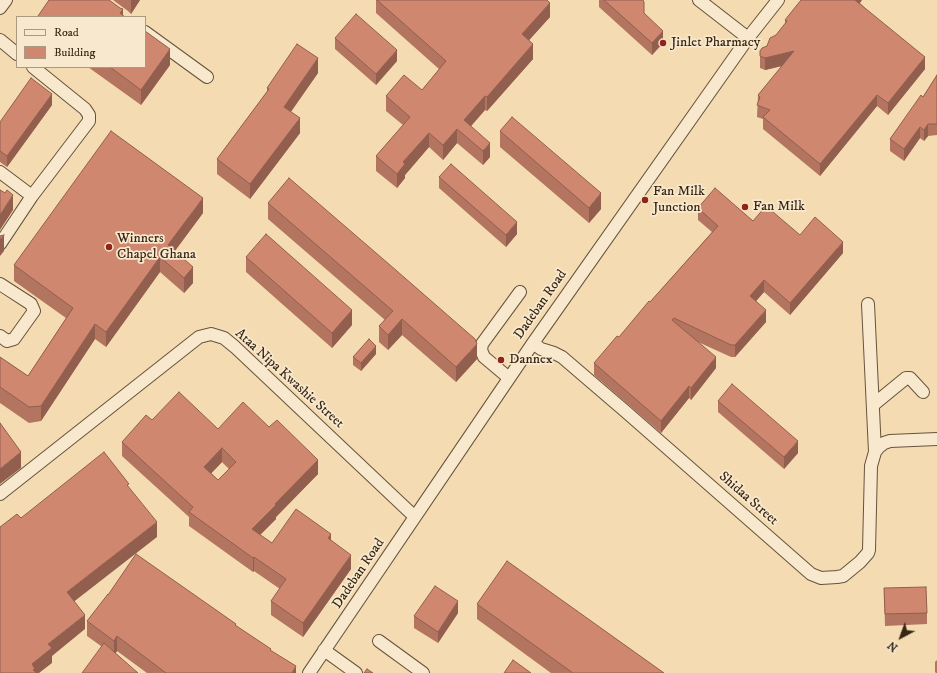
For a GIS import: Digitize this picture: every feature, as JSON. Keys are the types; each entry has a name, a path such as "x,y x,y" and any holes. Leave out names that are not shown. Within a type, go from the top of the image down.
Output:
{"street":[{"path":"0,8 6,0"},
{"path":"699,0 748,38"},
{"name":"Dadeban Road","path":"309,673 533,343 748,38 778,0"},
{"path":"146,33 207,77"},
{"path":"0,40 16,53"},
{"path":"0,244 32,196 89,121 89,115 85,109 34,68"},
{"path":"0,172 32,196"},
{"path":"0,284 31,304 34,311 14,339 7,341 0,336"},
{"path":"509,378 484,357 481,350 482,344 520,292"},
{"name":"Shidaa Street","path":"533,343 541,349 562,357 811,574 821,578 837,577 843,576 860,562 869,550 871,466 876,452 868,304"},
{"name":"Ataa Nipa Kwashie Street","path":"0,494 199,337 211,334 224,338 236,347 415,517"},
{"path":"873,405 906,378 910,378 923,392"},
{"path":"876,452 884,443 890,441 937,439"},
{"path":"379,641 423,673"},
{"path":"324,650 356,673"}],"building":[{"path":"49,0 109,0 123,9 120,13 124,16 38,16"},
{"path":"377,0 547,0 550,3 522,34 533,44 487,97 485,96 464,120 490,143 483,151 457,129 443,145 429,133 403,162 405,164 397,174 376,156 410,117 386,96 404,75 422,90 446,61"},
{"path":"604,0 643,0 644,13 663,31 652,43"},
{"path":"801,0 855,0 925,57 888,103 877,95 820,164 763,117 770,110 757,105 760,97 758,95 794,51 765,58 760,56 760,51 762,48 767,46 770,38 776,35 787,21 785,20"},
{"path":"356,14 397,50 376,74 335,38"},
{"path":"146,32 170,49 141,90 111,68 146,68"},
{"path":"297,44 318,58 284,107 300,118 250,184 217,159 269,89 267,88"},
{"path":"937,75 937,124 928,124 924,130 920,127 904,149 890,139 921,95 923,97"},
{"path":"31,78 52,94 7,156 0,151 0,122"},
{"path":"512,117 601,193 589,208 500,131"},
{"name":"Winners Chapel Ghana","path":"111,131 203,198 168,245 193,267 184,278 160,257 106,332 95,324 41,406 29,407 0,387 0,357 28,376 73,308 14,265"},
{"path":"451,164 517,222 506,235 439,177"},
{"path":"289,178 475,339 477,344 456,367 402,319 388,335 379,326 393,311 268,203"},
{"path":"715,188 753,221 766,206 800,235 815,217 843,242 790,303 764,280 750,296 766,310 735,345 731,345 674,318 672,320 716,357 691,388 689,386 661,421 594,363 718,226 698,208"},
{"path":"0,190 5,193 7,190 13,195 0,215"},
{"path":"266,234 352,310 332,333 246,257"},
{"path":"369,339 376,346 361,363 353,357"},
{"path":"732,384 798,441 784,457 718,401"},
{"path":"179,392 218,429 243,402 269,427 277,420 318,460 252,529 272,543 296,509 331,534 328,538 351,555 303,623 271,601 286,579 254,557 253,558 189,512 193,507 122,442 146,415 152,420","holes":["222,448 236,462 218,480 204,467"]},
{"path":"0,423 21,452 0,469"},
{"path":"104,452 129,484 127,485 157,522 67,592 85,615 48,644 52,648 32,664 35,669 33,670 37,673 0,673 0,527 17,514 21,518"},
{"path":"136,554 271,649 270,650 296,666 292,673 166,673 117,636 114,641 87,621 108,595"},
{"path":"507,561 664,673 573,673 477,604"},
{"path":"435,586 458,601 438,632 414,616"},
{"path":"926,587 927,613 885,614 884,588"},
{"path":"104,643 138,673 82,673"},
{"path":"513,660 531,673 504,673"},
{"path":"367,669 373,673 364,673"}],"place":[{"name":"Jinlet Pharmacy","path":"663,43"},
{"name":"Fan Milk Junction","path":"645,200"},
{"name":"Fan Milk","path":"745,207"},
{"name":"Winners Chapel Ghana","path":"109,247"},
{"name":"Dannex","path":"501,360"}]}
